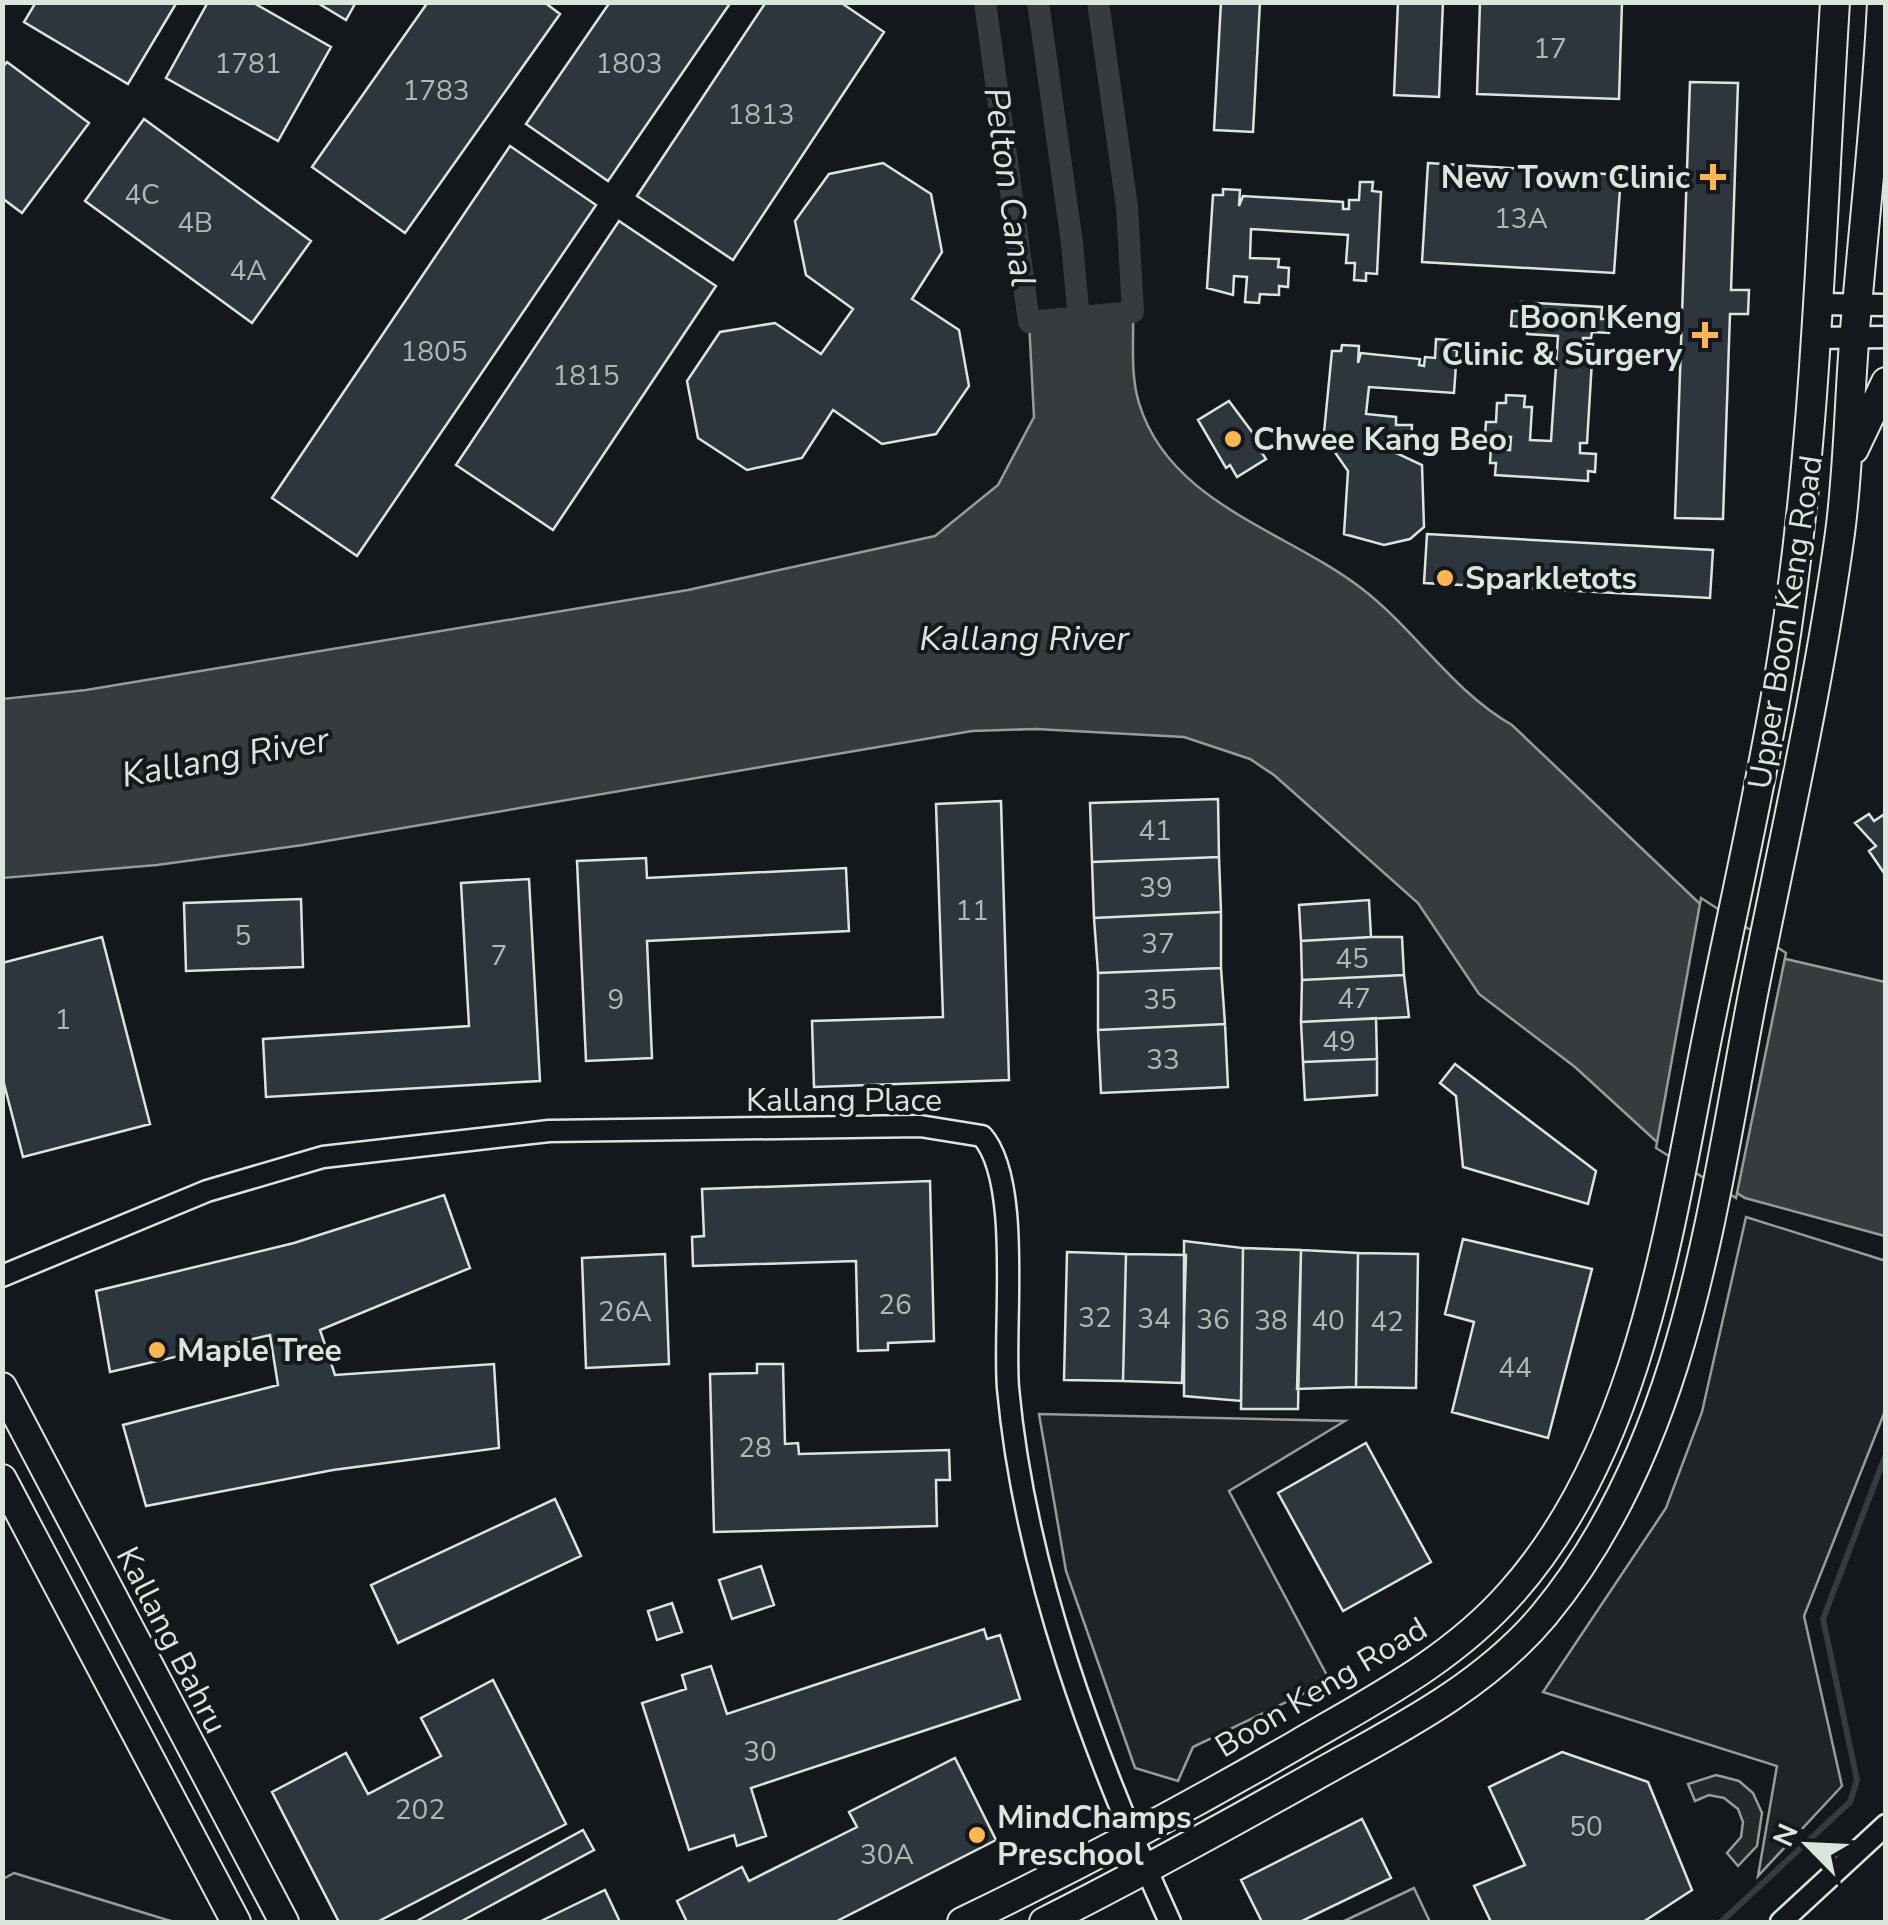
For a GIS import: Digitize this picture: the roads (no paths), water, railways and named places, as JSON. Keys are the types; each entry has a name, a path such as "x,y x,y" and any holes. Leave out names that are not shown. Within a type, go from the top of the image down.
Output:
{"main road":[{"name":"Upper Boon Keng Road","path":"1668,1234 1781,665 1816,338 1835,2"},
{"name":"Upper Boon Keng Road","path":"1146,1871 1433,1710 1501,1658 1541,1618 1612,1516 1641,1454 1667,1386 1704,1246 1839,538 1848,462 1856,307 1870,202 1882,2"},
{"path":"1870,202 1886,257"},
{"path":"1848,462 1886,382"},
{"name":"Boon Keng Road","path":"962,1922 1134,1838 1435,1664 1514,1590 1577,1493 1604,1439 1633,1368 1668,1234"},
{"name":"Kallang Bahru","path":"2,1387 284,1922"},
{"path":"2,1479 236,1922"},
{"path":"1044,1922 1146,1871"}],"street":[{"path":"1818,304 1886,305"},
{"path":"1816,338 1886,337"},
{"name":"Kallang Place","path":"2,1276 207,1191 322,1157 549,1131 920,1126 982,1136 996,1158 1005,1196 1006,1367 1015,1462 1082,1706 1134,1838"},
{"path":"1781,1922 1886,1825"},
{"path":"1134,1838 1170,1922"}],"water":[{"name":"Kallang River","path":"1133,312 1133,369 1139,403 1154,437 1176,466 1202,490 1331,568 1381,604 1452,678 1512,725 1699,903 1786,959 1885,982 1885,1236 1745,1198 1658,1143 1575,1067 1479,994 1418,903 1274,775 1250,759 1184,737 1036,729 972,731 303,845 157,865 3,878 2,699 86,690 688,590 935,536 998,485 1034,417 1029,322"}],"waterway":[{"name":"Pelton Canal","path":"985,2 1029,322 1133,312 1127,207 1098,2"},
{"name":"Pelton Canal","path":"1038,2 1072,243 1080,331"},
{"path":"1721,1922 1850,1802 1857,1780 1823,1619 1886,1454"}],"place":[{"name":"New Town Clinic","path":"1713,177"},
{"name":"Boon Keng Clinic & Surgery","path":"1705,335"},
{"name":"Chwee Kang Beo","path":"1233,439"},
{"name":"Sparkletots","path":"1445,578"},
{"name":"Maple Tree","path":"157,1350"},
{"name":"MindChamps Preschool","path":"977,1835"}]}
